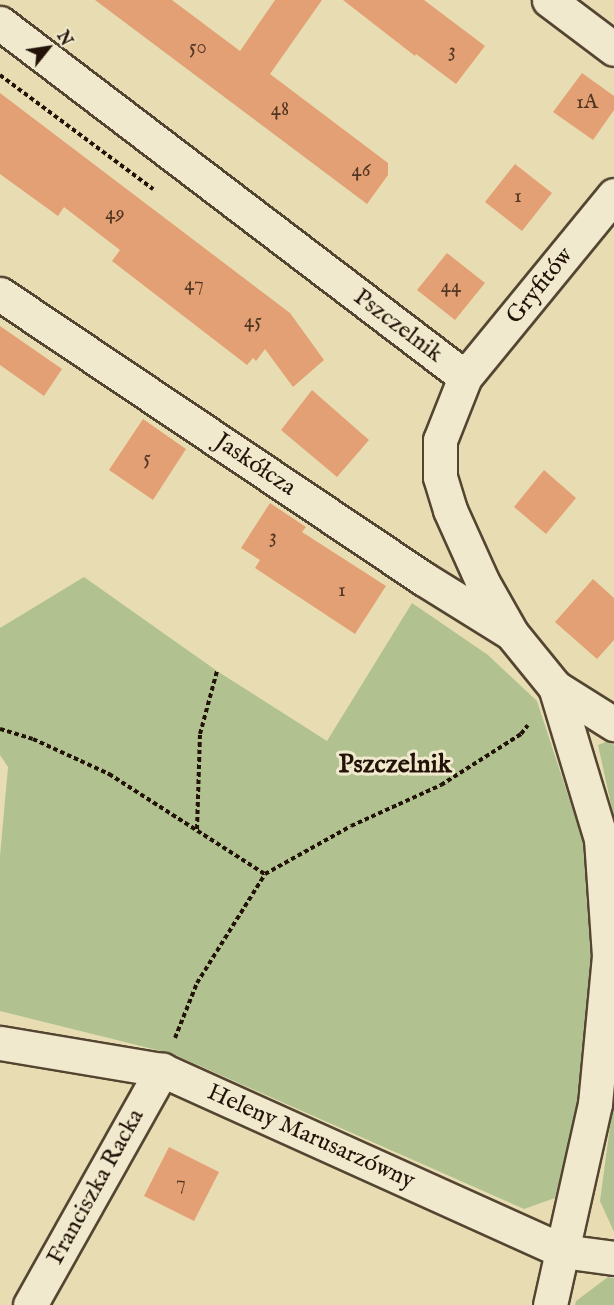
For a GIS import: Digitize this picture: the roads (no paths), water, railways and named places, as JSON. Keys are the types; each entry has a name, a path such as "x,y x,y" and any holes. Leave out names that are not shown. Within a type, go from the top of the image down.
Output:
{"street":[{"path":"549,0 614,49"},
{"name":"Pszczelnik","path":"0,23 465,377 440,440 440,477 459,530 482,581 512,634 555,687 614,724"},
{"name":"Gryfitów","path":"465,377 614,195"},
{"name":"Jaskółcza","path":"0,294 424,579 512,634"},
{"path":"550,1305 595,1104 609,956 601,839 555,687"},
{"name":"Heleny Marusarzówny","path":"0,1043 162,1070 562,1251 614,1258"},
{"name":"Franciszka Racka","path":"30,1305 162,1070"}],"district":[{"name":"Pszczelnik","path":"395,765"}]}
